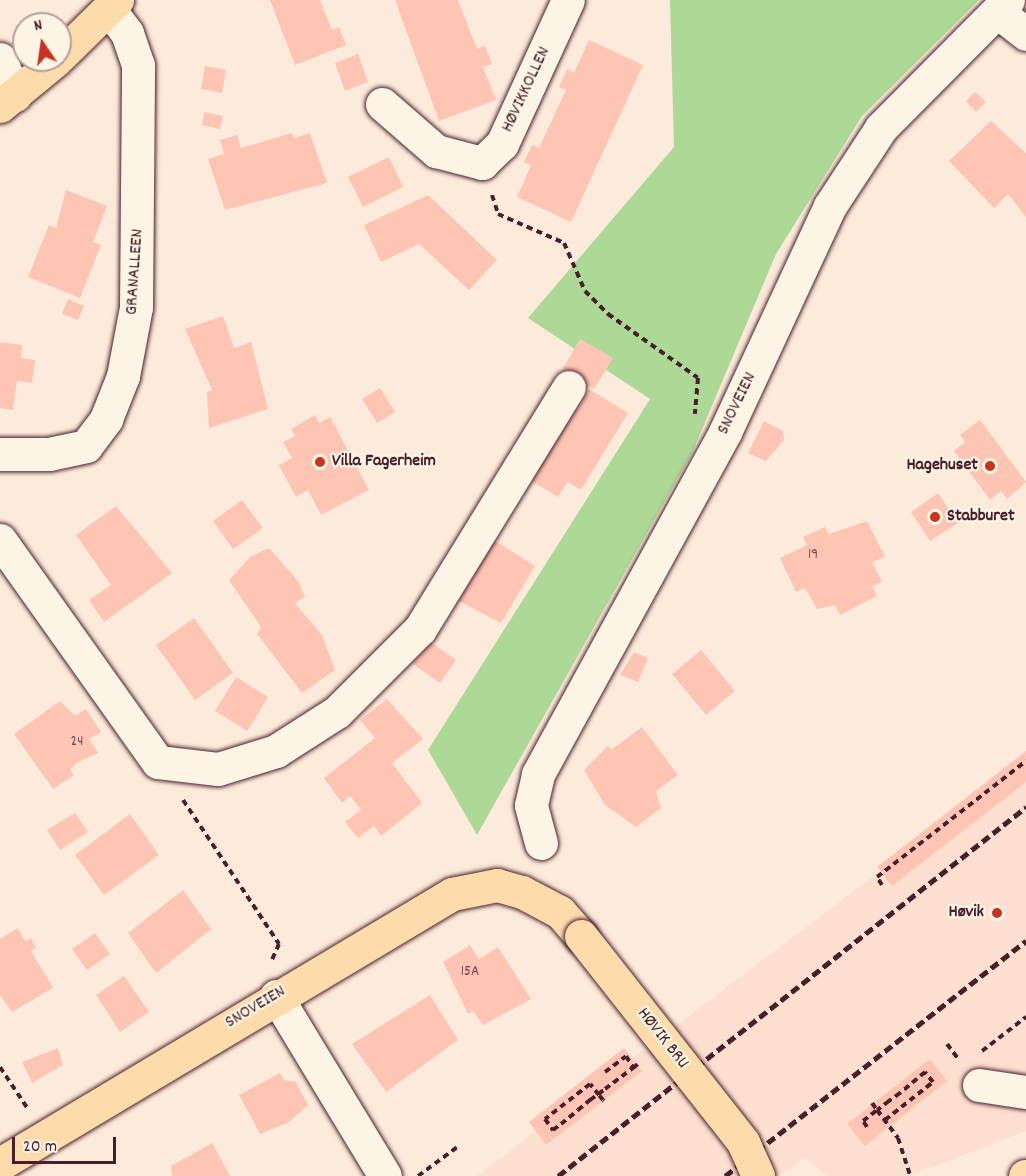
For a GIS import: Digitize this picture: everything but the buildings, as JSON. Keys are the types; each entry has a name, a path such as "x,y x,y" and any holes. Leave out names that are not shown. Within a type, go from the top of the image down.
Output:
{"main road":[{"path":"72,44 113,5"},
{"path":"7,100 41,72"},
{"name":"SNOVEIEN","path":"0,1164 276,996 452,894 497,885 522,892 560,912 581,936"},
{"name":"HØVIK BRU","path":"581,936 743,1142"},
{"path":"743,1142 758,1176"},
{"path":"743,1142 785,1176"}],"street":[{"name":"HØVIKKOLLEN","path":"382,104 436,151 482,163 502,144 568,0"},
{"name":"GRANALLEEN","path":"0,454 49,454 86,446 106,419 123,376 136,307 138,65 127,33 113,5"},
{"path":"1004,6 1026,34"},
{"name":"SNOVEIEN","path":"541,843 531,804 538,774 725,432 830,206 881,128 1004,6"},
{"path":"0,59 7,100"},
{"path":"0,540 158,762 218,769 276,752 337,712 420,629 569,387"},
{"path":"276,996 386,1176"},
{"path":"976,1072 1026,1092"}],"path":[{"path":"498,214 564,243 585,291 698,378"},
{"path":"882,885 877,877 1026,761"},
{"path":"158,762 279,944"},
{"path":"976,1072 1026,1017"},
{"path":"599,1095 635,1068 626,1056 605,1072 625,1057 633,1068 605,1089 597,1095 553,1130 544,1119 590,1084 595,1089 599,1095 604,1101"},
{"path":"0,1067 46,1136"},
{"path":"867,1126 863,1121 925,1072 933,1082 885,1120 877,1110"},
{"path":"872,1103 898,1138 910,1176"},
{"path":"418,1176 460,1145"}],"shaded area":[{"path":"1026,761 1026,1131 909,1176 827,1176 805,1158 779,1176 477,1176"}],"green space":[{"path":"670,0 979,0 862,116 776,254 692,453 477,835 428,750 650,399 528,318 674,147"}],"railway":[{"path":"558,1176 1026,807"},
{"path":"725,1176 1026,941"}],"place":[{"name":"Villa Fagerheim","path":"320,462"},
{"name":"Hagehuset","path":"990,466"},
{"name":"Stabburet","path":"935,517"},
{"name":"Høvik","path":"997,913"}]}
